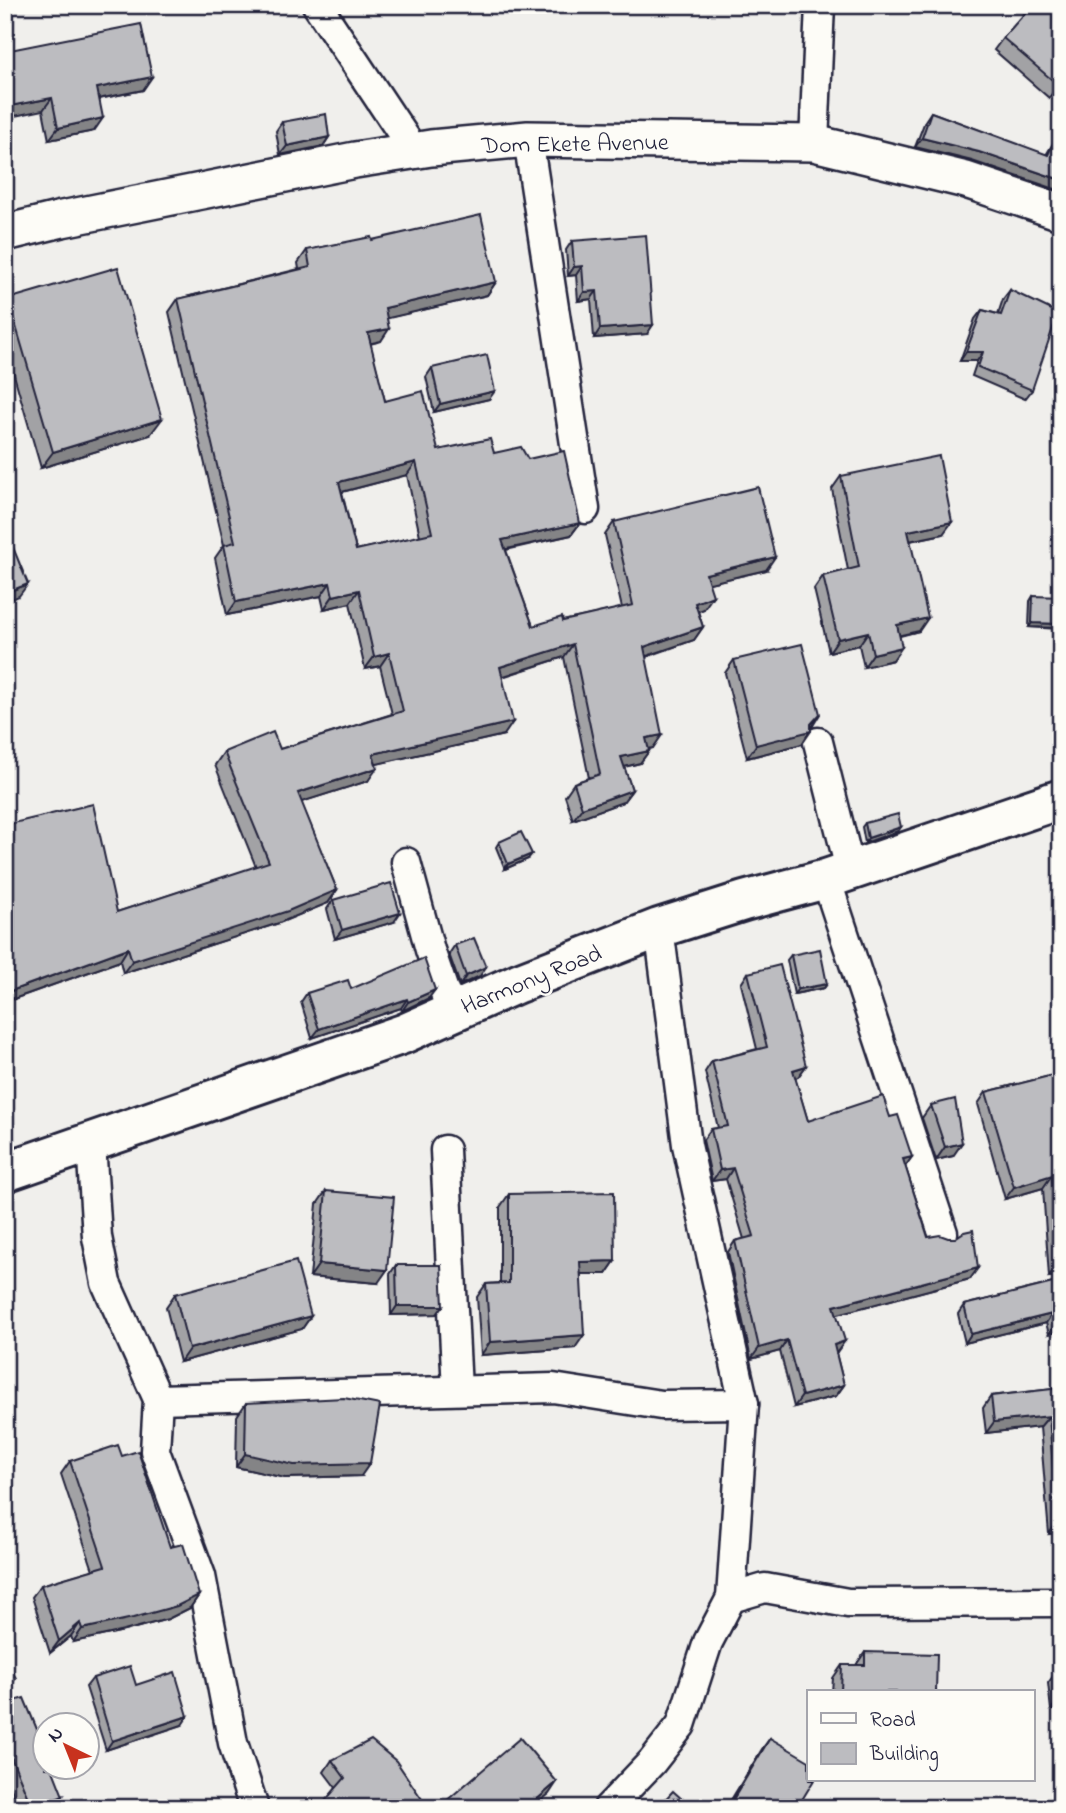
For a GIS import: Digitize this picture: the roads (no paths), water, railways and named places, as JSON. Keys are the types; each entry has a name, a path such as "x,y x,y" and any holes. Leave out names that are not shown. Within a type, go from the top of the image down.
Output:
{"main road":[{"name":"Harmony Road","path":"5,1172 403,1034 451,1011 659,928 838,874 1061,799"}],"street":[{"path":"317,5 414,151"},
{"path":"814,143 820,5"},
{"path":"528,139 585,509"},
{"name":"Dom Ekete Avenue","path":"5,233 328,165 414,151 528,139 814,143 966,180 1061,212"},
{"path":"818,742 838,874 943,1233"},
{"path":"406,862 430,950 451,1011"},
{"path":"608,1808 652,1762 681,1725 708,1642 731,1598 744,1404 687,1145 659,928"},
{"path":"91,1143 97,1237 106,1283 158,1399 155,1451 201,1576 233,1743 254,1808"},
{"path":"444,1150 457,1390"},
{"path":"158,1399 553,1388 661,1405 744,1404"},
{"path":"731,1598 765,1588 848,1604 1061,1602"}]}
